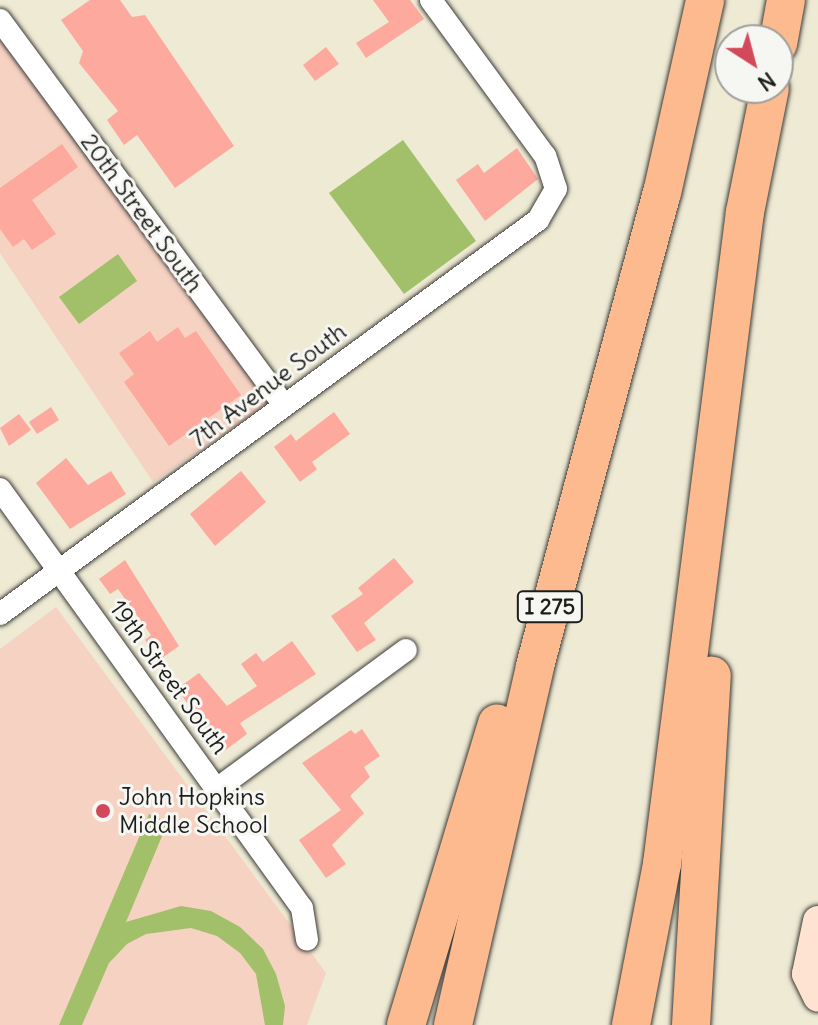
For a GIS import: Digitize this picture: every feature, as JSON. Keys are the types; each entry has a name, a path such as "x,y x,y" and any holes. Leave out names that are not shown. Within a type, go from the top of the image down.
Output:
{"highway":[{"name":"I 275","path":"453,1025 535,666 662,193 705,0"},
{"path":"782,24 786,0"},
{"path":"631,1025 687,691 708,480 745,212 767,104"},
{"path":"406,1025 662,193"},
{"path":"691,1025 745,212"}],"street":[{"name":"7th Avenue South","path":"0,614 538,220 556,189 545,156 431,0"},
{"name":"20th Street South","path":"0,20 284,405"},
{"name":"19th Street South","path":"0,489 302,908 307,940"},
{"path":"218,788 406,650"},
{"path":"818,921 807,974 818,997"}],"shaded area":[{"path":"0,35 270,403 153,482 0,253"},
{"name":"John Hopkins Middle School","path":"56,607 326,973 307,1025 0,1025 0,649"}],"green space":[{"path":"403,140 476,241 404,294 329,193"},
{"path":"118,254 137,281 79,324 59,297"},
{"path":"149,814 168,822 126,922 181,906 211,911 240,927 263,949 276,974 285,1006 283,1025 265,1025 256,974 240,953 217,936 191,928 146,934 127,944 109,963 82,1025 59,1025"}],"building":[{"path":"90,0 120,0 132,17 145,15 234,146 175,188 137,135 124,145 107,120 118,111 79,63 83,51 61,20"},
{"path":"373,0 410,0 424,19 366,58 356,43 389,22"},
{"path":"326,47 339,64 315,81 303,65"},
{"path":"62,144 78,167 32,200 56,234 32,250 24,239 13,247 0,229 0,188"},
{"path":"517,148 538,179 485,221 456,180 478,164 484,173"},
{"path":"178,327 185,338 196,331 241,395 169,446 124,382 134,374 119,353 150,331 157,342"},
{"path":"51,407 59,420 37,434 29,422"},
{"path":"334,412 350,434 312,462 317,469 300,482 274,447 291,434 296,441"},
{"path":"19,414 31,430 9,446 0,428"},
{"path":"66,458 88,485 111,471 126,494 70,529 36,483"},
{"path":"241,471 266,502 215,546 190,514"},
{"path":"394,558 414,582 364,623 376,640 357,652 331,616 363,594 358,588"},
{"path":"125,560 179,646 159,660 145,640 151,635 118,589 110,594 99,579"},
{"path":"292,641 316,674 240,723 247,734 223,752 177,689 199,673 227,706 257,686 241,664 256,653 263,662"},
{"path":"362,729 380,756 364,767 370,777 350,796 364,813 332,845 346,864 326,878 299,840 341,810 302,763 351,730 355,734"}],"place":[{"name":"John Hopkins Middle School","path":"103,811"}]}
